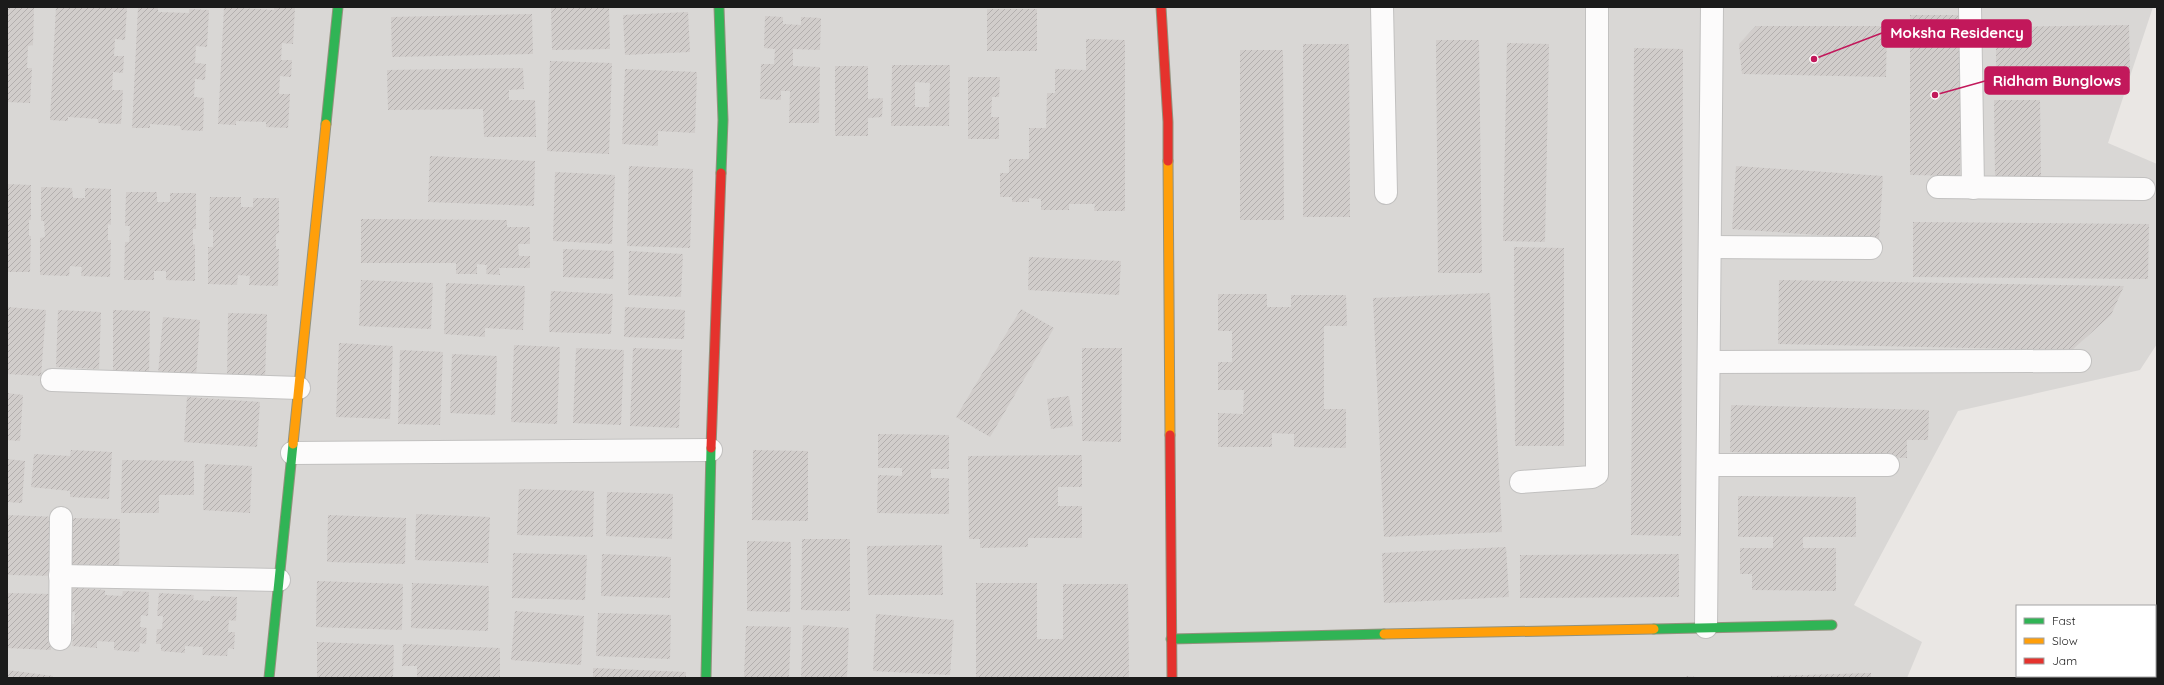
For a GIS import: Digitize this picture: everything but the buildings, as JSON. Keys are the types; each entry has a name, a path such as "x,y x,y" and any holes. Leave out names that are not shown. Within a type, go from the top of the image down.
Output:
{"street":[{"path":"269,678 338,7"},
{"path":"706,678 711,450 723,120 719,7"},
{"path":"1161,7 1168,122 1172,678"},
{"path":"1382,7 1386,193"},
{"path":"1521,482 1592,477 1597,474 1597,7"},
{"path":"1706,628 1712,7"},
{"path":"1970,7 1973,188"},
{"path":"1938,187 2144,189"},
{"path":"1710,247 1871,248"},
{"path":"1709,362 2080,361"},
{"path":"52,380 299,388"},
{"path":"292,453 711,450"},
{"path":"1708,465 1888,465"},
{"path":"60,639 61,518"},
{"path":"60,576 279,580"},
{"path":"1171,639 1832,625"}],"shaded area":[{"path":"7,7 2153,7 2108,143 2157,164 2157,344 2140,370 1958,411 1854,605 1922,642 1907,678 7,678"}],"traffic: fast":[{"path":"326,124 338,7"},
{"path":"719,7 723,120 721,173"},
{"path":"269,678 293,444"},
{"path":"706,678 711,448"},
{"path":"1654,629 1832,625"},
{"path":"1171,639 1384,634"}],"traffic: slow":[{"path":"293,444 326,124"},
{"path":"1168,161 1170,435"},
{"path":"1384,634 1654,629"}],"traffic: jam":[{"path":"1161,7 1168,122 1168,161"},
{"path":"711,448 721,173"},
{"path":"1170,435 1172,678"}],"place":[{"name":"Moksha Residency","path":"1814,59"},
{"name":"Ridham Bunglows","path":"1935,95"}]}
